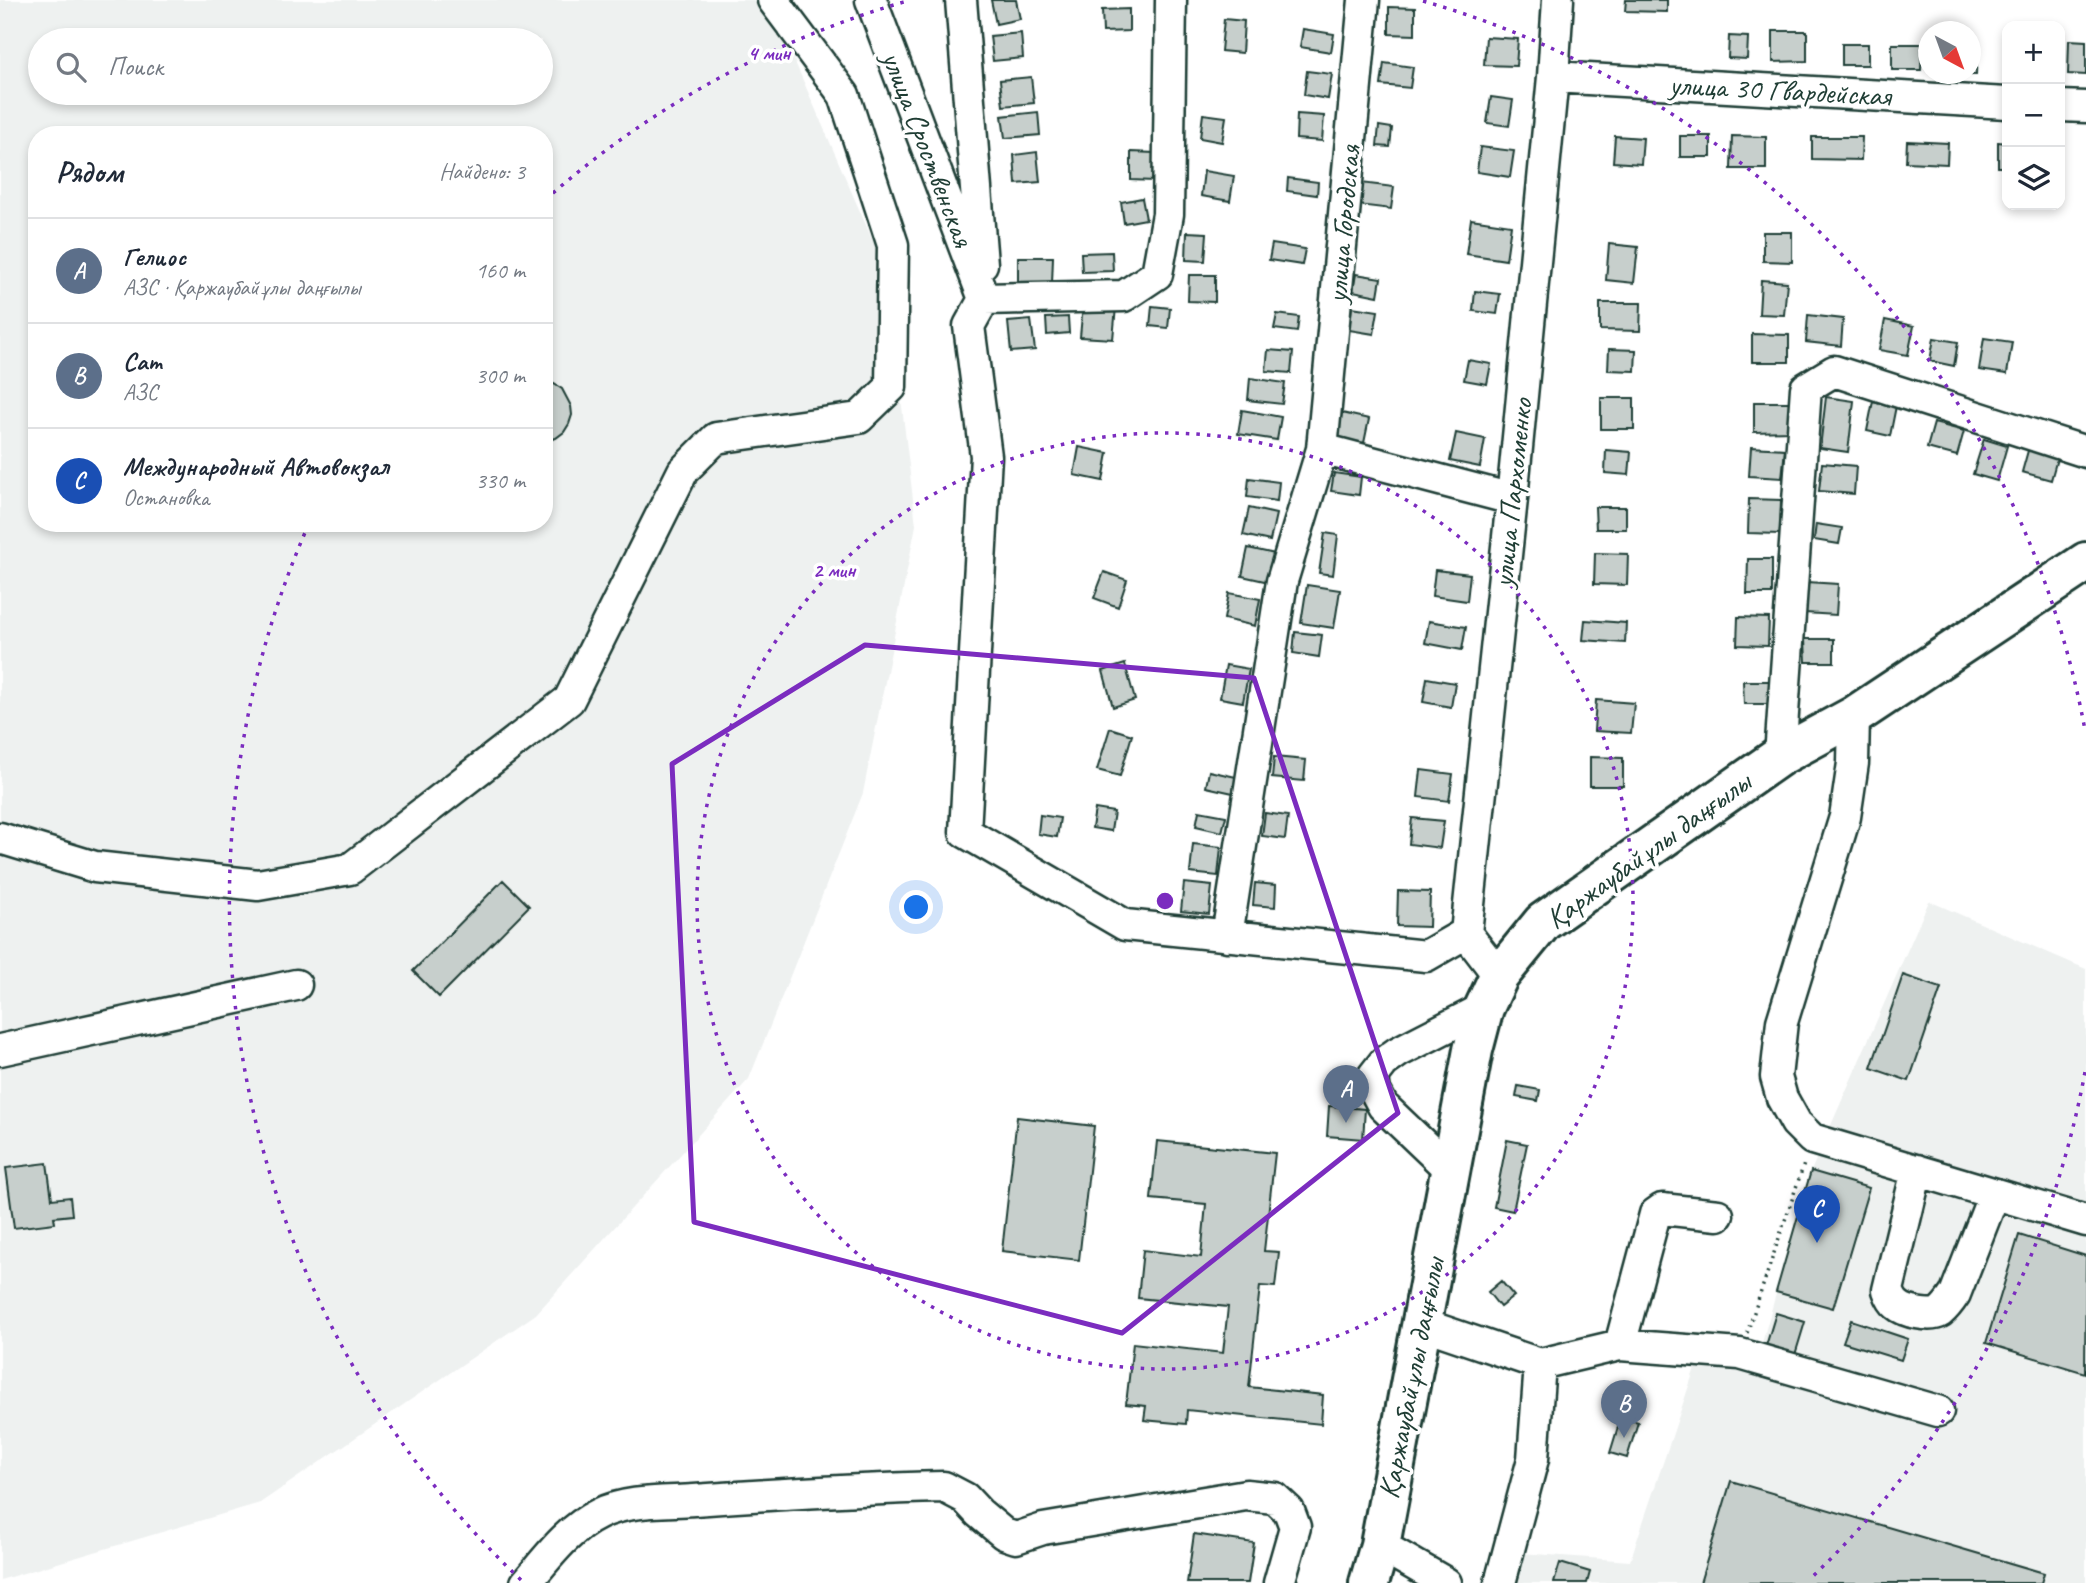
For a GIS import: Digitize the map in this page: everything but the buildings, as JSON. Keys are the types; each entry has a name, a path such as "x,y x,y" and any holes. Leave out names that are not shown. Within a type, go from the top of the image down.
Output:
{"highway":[{"name":"Қаржаубайұлы даңғылы","path":"1369,1583 1380,1545 1473,1050 1491,992 1543,922 1780,756 1854,716 2086,562"}],"street":[{"path":"0,838 95,867 258,885 350,869 569,700 682,471 716,439 859,418 891,387 893,245 844,95 773,0"},
{"name":"улица Сроственская","path":"871,0 984,299"},
{"path":"961,0 984,299 969,326 986,456 965,832 1125,925 1426,956 1466,933 1491,992 1398,1052 1384,1062 1373,1076 1375,1091 1383,1105 1450,1170"},
{"path":"984,299 1124,296 1157,274 1168,214 1171,0"},
{"name":"улица Городская","path":"1227,936 1282,581 1322,449 1364,0"},
{"name":"улица Пархоменко","path":"1466,933 1512,499 1558,0"},
{"name":"улица 30 Гвардейская","path":"1553,77 2002,103"},
{"path":"2065,106 2086,107"},
{"path":"1780,756 1806,388 1833,371 2086,452"},
{"path":"1322,449 1512,499"},
{"path":"1854,716 1853,763 1845,817 1782,1023 1776,1077 1782,1098 1796,1124 1812,1139 2086,1221"},
{"path":"0,1050 296,985"},
{"path":"1917,1171 1888,1290 1891,1299 1899,1308 1930,1316 1948,1305 1955,1294 1994,1194"},
{"path":"1620,1345 1655,1214 1662,1209 1718,1215"},
{"path":"1422,1324 1540,1364 1620,1345 1740,1354 1938,1411"},
{"path":"1500,1583 1533,1459 1540,1364"},
{"path":"526,1583 573,1531 600,1513 626,1505 944,1486 965,1498 1004,1534 1016,1538 1043,1529 1246,1495 1275,1498 1289,1511 1295,1527 1279,1583"},
{"path":"1380,1545 1446,1583"}],"path":[{"path":"1740,1354 1812,1139"}],"highlighted area":[{"path":"865,645 1254,678 1398,1113 1122,1333 694,1222 672,764"}],"shaded area":[{"path":"0,0 768,0 886,271 916,525 863,793 749,1079 536,1314 260,1503 0,1580"},
{"path":"1929,901 2086,969 2086,1583 1512,1583 1521,1553 1630,1561 1699,1356 1754,1371 1811,1171"}],"place":[{"name":"Гелиос","path":"1346,1123"},
{"name":"Международный Автовокзал","path":"1817,1243"},
{"name":"Сат","path":"1624,1438"}]}
